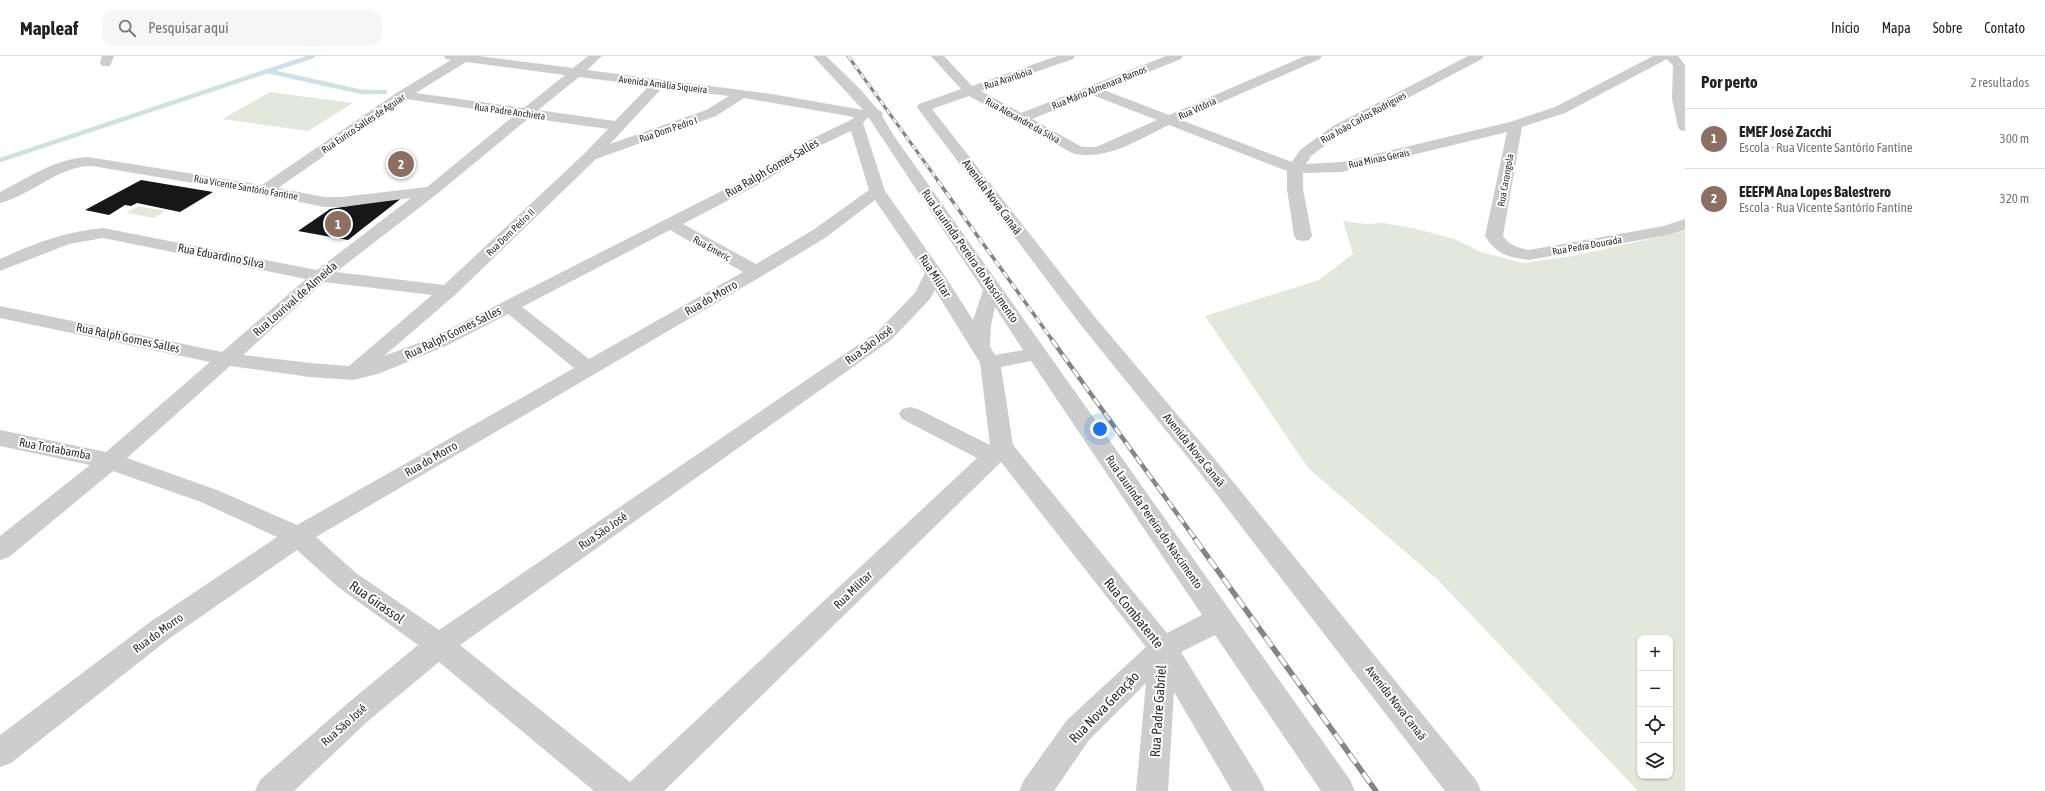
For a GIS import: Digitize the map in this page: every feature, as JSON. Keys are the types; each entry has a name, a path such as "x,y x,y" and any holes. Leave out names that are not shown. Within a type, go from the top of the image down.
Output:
{"street":[{"name":"Rua Lourival de Almeida","path":"0,550 110,461 320,276 432,191 596,56"},
{"path":"819,56 858,93 865,117"},
{"path":"937,56 969,90"},
{"name":"Rua Araribóia","path":"924,107 1028,66 1069,56"},
{"name":"Rua Mário Almenara Ramos","path":"1020,119 1177,56"},
{"name":"Rua Vitória","path":"1077,150 1086,152 1099,151 1316,56"},
{"name":"Rua João Carlos Rodrigues","path":"1295,168 1305,153 1338,129 1478,56"},
{"name":"Rua Minas Gerais","path":"1092,90 1295,168 1342,167 1515,125 1560,110 1663,56"},
{"path":"1672,56 1678,66 1679,99 1685,127"},
{"name":"Avenida Amália Siqueira","path":"456,57 820,105 865,117"},
{"name":"Rua Eurico Salles de Aguiar","path":"265,190 456,57"},
{"name":"Rua Dom Pedro II","path":"353,373 448,291 590,156 659,83"},
{"name":"Rua Alexandre da Silva","path":"969,90 1077,150"},
{"name":"Rua Dom Pedro I","path":"590,156 711,113 742,94"},
{"name":"Rua Padre Anchieta","path":"403,95 617,126"},
{"name":"Avenida Nova Canaã","path":"924,107 1088,320 1205,463 1465,791"},
{"name":"Rua Militar","path":"642,791 997,452 985,356 934,273 877,191 865,117"},
{"name":"Rua Ralph Gomes Salles","path":"0,312 226,359 310,370 353,373 371,369 420,350 509,306 757,179 814,143 865,117"},
{"name":"Rua Laurinda Pereira do Nascimento","path":"865,117 892,142 1339,791"},
{"name":"Rua Carangola","path":"1494,236 1515,125"},
{"name":"Rua Vicente Santório Fantine","path":"0,198 61,167 76,162 97,162 331,202 432,191"},
{"path":"1295,168 1295,189 1303,236"},
{"name":"Rua do Morro","path":"0,753 160,630 298,536 756,272 819,234 877,191"},
{"name":"Rua Emeric","path":"669,223 756,272"},
{"name":"Rua Pedra Dourada","path":"1494,236 1498,244 1514,253 1540,254 1668,230 1685,224"},
{"name":"Rua Eduardino Silva","path":"0,266 43,246 67,238 85,234 103,233 320,276 448,291"},
{"name":"Rua São José","path":"271,791 358,712 439,645 884,336 922,295 934,273"},
{"path":"992,288 985,304 981,319 985,356 1038,353"},
{"path":"509,306 588,369"},
{"path":"910,414 997,452"},
{"name":"Rua Trotabamba","path":"0,438 110,461"},
{"name":"Rua Combatente","path":"997,452 1163,648 1249,791"},
{"name":"Rua Girassol","path":"110,461 209,496 298,536 346,580 439,645 618,791"},
{"name":"Rua Padre Gabriel","path":"1152,791 1163,648 1221,619"},
{"name":"Rua Nova Geração","path":"1035,791 1078,730 1163,648"}],"shaded area":[{"path":"270,92 353,103 308,131 222,119"},
{"path":"138,206 165,211 154,218 126,213"},
{"path":"1343,221 1365,224 1383,223 1417,229 1457,240 1481,252 1523,263 1573,256 1685,231 1685,791 1638,791 1438,580 1308,468 1205,316 1319,280 1353,254"}],"building":[{"path":"141,180 213,192 180,212 137,203 131,206 125,205 109,215 85,210"},
{"path":"403,197 348,240 298,231 330,209"}],"waterway":[{"path":"268,71 313,56"},
{"path":"0,160 268,71"},
{"path":"268,71 362,92 385,92"}],"railway":[{"path":"848,56 939,182"},
{"path":"938,181 1053,341"},
{"path":"1052,340 1196,540"},
{"path":"1195,539 1376,791"}],"place":[{"name":"EEEFM Ana Lopes Balestrero","path":"401,164"},
{"name":"EMEF José Zacchi","path":"338,224"}]}
